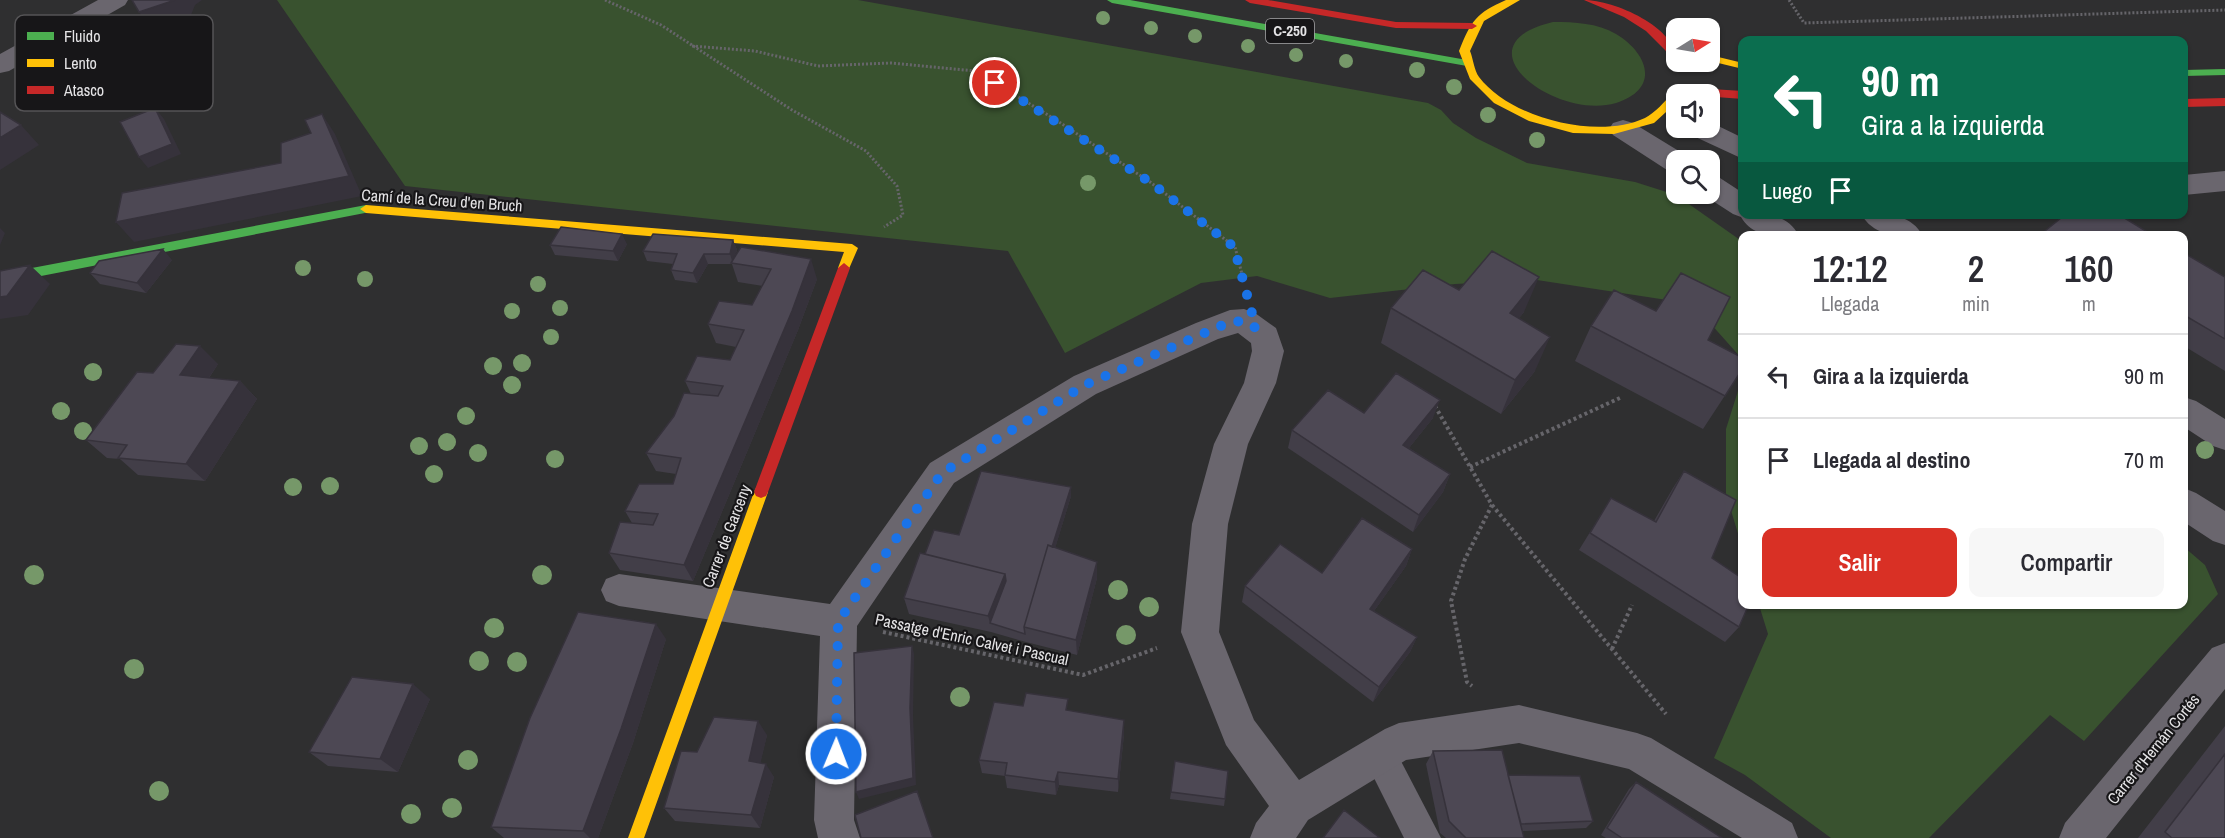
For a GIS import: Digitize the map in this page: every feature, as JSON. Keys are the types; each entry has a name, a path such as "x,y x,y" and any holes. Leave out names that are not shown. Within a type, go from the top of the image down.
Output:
{"main road":[{"name":"C-250","path":"1112,0 1467,63"},
{"name":"C-250","path":"1250,0 1396,25 1472,26"},
{"path":"1515,0 1490,9 1472,26 1465,43 1467,63 1475,78 1487,92 1511,109 1526,116 1574,129 1599,131 1623,129 1647,122 1666,108"},
{"path":"1600,1 1648,26 1666,47"},
{"path":"1720,60 1738,65"},
{"path":"2188,73 2225,72"},
{"path":"1720,97 1738,96"},
{"path":"2188,103 2225,102"},
{"name":"Camí de la Creu d'en Bruch","path":"0,279 361,209 852,248"},
{"name":"Carrer de Garceny","path":"636,838 719,604 852,248"}],"street":[{"path":"89,15 116,0"},
{"path":"0,65 15,57"},
{"path":"1623,129 1666,156"},
{"path":"1720,138 1738,147"},
{"path":"2188,185 2225,181"},
{"path":"1720,192 1738,204"},
{"path":"1761,219 1778,231"},
{"path":"1883,219 1902,231"},
{"path":"839,838 834,820 838,622 942,473 1085,385 1230,322 1244,321 1265,337 1268,351 1260,383 1231,444 1210,524 1200,632 1240,732 1294,806"},
{"path":"2188,413 2225,436"},
{"path":"2188,506 2225,531"},
{"path":"619,590 838,622"},
{"name":"Carrer d'Hernán Cortés","path":"2080,838 2225,660"},
{"path":"1271,838 1294,806 1399,742 1519,724 1637,752 1777,838"}],"lane":[{"path":"1378,754 1423,838"}],"path":[{"path":"605,0 661,26 792,110 866,151 897,186 903,215 852,248"},
{"path":"1789,0 1804,23 2225,10"},
{"path":"692,46 755,51 818,66 891,63 975,71 1053,118 1150,182 1234,247 1256,328"},
{"path":"1470,467 1622,397"},
{"path":"1432,400 1492,505 1673,723"},
{"path":"1492,505 1465,559 1451,601 1467,682 1519,724"},
{"path":"1612,649 1632,605"},
{"name":"Passatge d'Enric Calvet i Pascual","path":"838,622 1083,675 1200,632"}],"green space":[{"path":"277,0 858,0 1428,103 1441,110 1453,123 1476,138 1527,163 1635,182 1666,192 1666,204 1689,204 1738,238 1738,354 1693,304 1537,280 1455,284 1330,298 1257,276 1201,283 1065,353 1008,251 405,186"},
{"path":"1553,22 1594,25 1609,30 1627,42 1642,60 1645,70 1644,80 1639,89 1630,97 1616,103 1592,106 1567,101 1543,91 1525,78 1514,62 1513,47 1525,33"},
{"path":"1738,391 1738,534 1726,494 1726,429"},
{"path":"2188,550 2205,565 2218,594 2084,741 2050,715 1929,838 1831,838 1745,775 1714,758 1768,634 1760,609 2188,609"}],"building":[{"path":"132,0 175,0 139,12"},
{"path":"148,111 156,111 172,144 139,157 120,122"},
{"path":"0,112 21,125 0,138"},
{"path":"322,114 349,176 116,222 122,193 281,163 281,143 311,133 305,120"},
{"path":"2060,219 2126,219 2146,231 2045,231"},
{"path":"561,227 622,234 613,251 550,245"},
{"path":"653,234 733,240 730,254 704,254 693,273 671,270 677,254 643,251"},
{"path":"741,247 811,259 792,311 684,565 609,553 620,522 653,525 658,514 625,511 639,484 673,484 681,458 646,453 674,416 684,393 718,396 723,386 685,381 697,356 730,360 744,330 708,324 719,301 752,305 771,269 731,263"},
{"path":"163,249 137,283 90,273 99,261"},
{"path":"1492,251 1539,277 1510,313 1550,337 1515,380 1391,308 1423,270 1459,290"},
{"path":"2188,255 2225,277 2225,339 2188,317"},
{"path":"30,265 7,296 0,297 0,271"},
{"path":"1681,273 1730,297 1708,340 1738,355 1738,376 1725,396 1591,326 1614,290 1656,311"},
{"path":"176,344 200,346 180,375 240,381 186,464 118,458 127,445 86,440 137,372 153,373"},
{"path":"1396,373 1440,400 1403,445 1450,474 1419,515 1292,430 1328,390 1364,413"},
{"path":"981,471 1071,487 1052,547 1048,545 1024,627 1025,634 990,623 1006,581 1005,574 925,554 934,530 959,535"},
{"path":"1684,471 1736,500 1712,558 1738,576 1738,609 1747,609 1739,627 1590,533 1611,498 1656,522"},
{"path":"1362,518 1412,549 1370,609 1417,637 1379,687 1245,586 1280,544 1322,573"},
{"path":"1048,545 1097,562 1076,640 1024,627"},
{"path":"920,553 1005,574 988,616 904,598"},
{"path":"578,612 656,624 621,729 583,831 491,827 530,718"},
{"path":"912,646 910,708 913,778 856,792 854,653"},
{"path":"352,677 413,684 380,759 309,752"},
{"path":"1026,693 1068,699 1066,710 1124,720 1118,779 1058,772 1055,782 1005,775 1007,763 979,760 994,702 1023,706"},
{"path":"714,717 758,721 749,761 766,764 751,815 664,808 681,751 697,752"},
{"path":"1502,750 1524,838 1466,838 1449,821 1433,751"},
{"path":"2225,754 2225,838 2172,838 2165,832"},
{"path":"1175,761 1228,771 1225,799 1171,792"},
{"path":"1508,775 1580,776 1593,821 1521,824"},
{"path":"1636,782 1722,838 1622,838 1607,828"},
{"path":"917,791 933,838 861,838 855,815"},
{"path":"1344,810 1380,838 1323,838"}],"traffic: fast":[{"path":"1112,0 1467,63"},
{"path":"2188,73 2225,72"},
{"path":"0,279 366,209"}],"traffic: slow":[{"path":"1515,0 1494,9 1476,23 1465,51 1474,77 1498,100 1533,118 1573,129 1614,130 1650,120 1666,106"},
{"path":"1720,60 1738,65"},
{"path":"366,209 852,248 844,268"},
{"path":"636,838 761,492"}],"traffic: jam":[{"path":"1250,0 1396,25 1472,26"},
{"path":"1589,0 1639,21 1666,44"},
{"path":"1720,94 1738,95"},
{"path":"2188,103 2225,102"},
{"path":"761,492 844,268"}],"route":[{"path":"836,754 838,622 942,473 1085,385 1230,322 1244,321 1256,328 1234,247 1150,182 995,83"}]}
